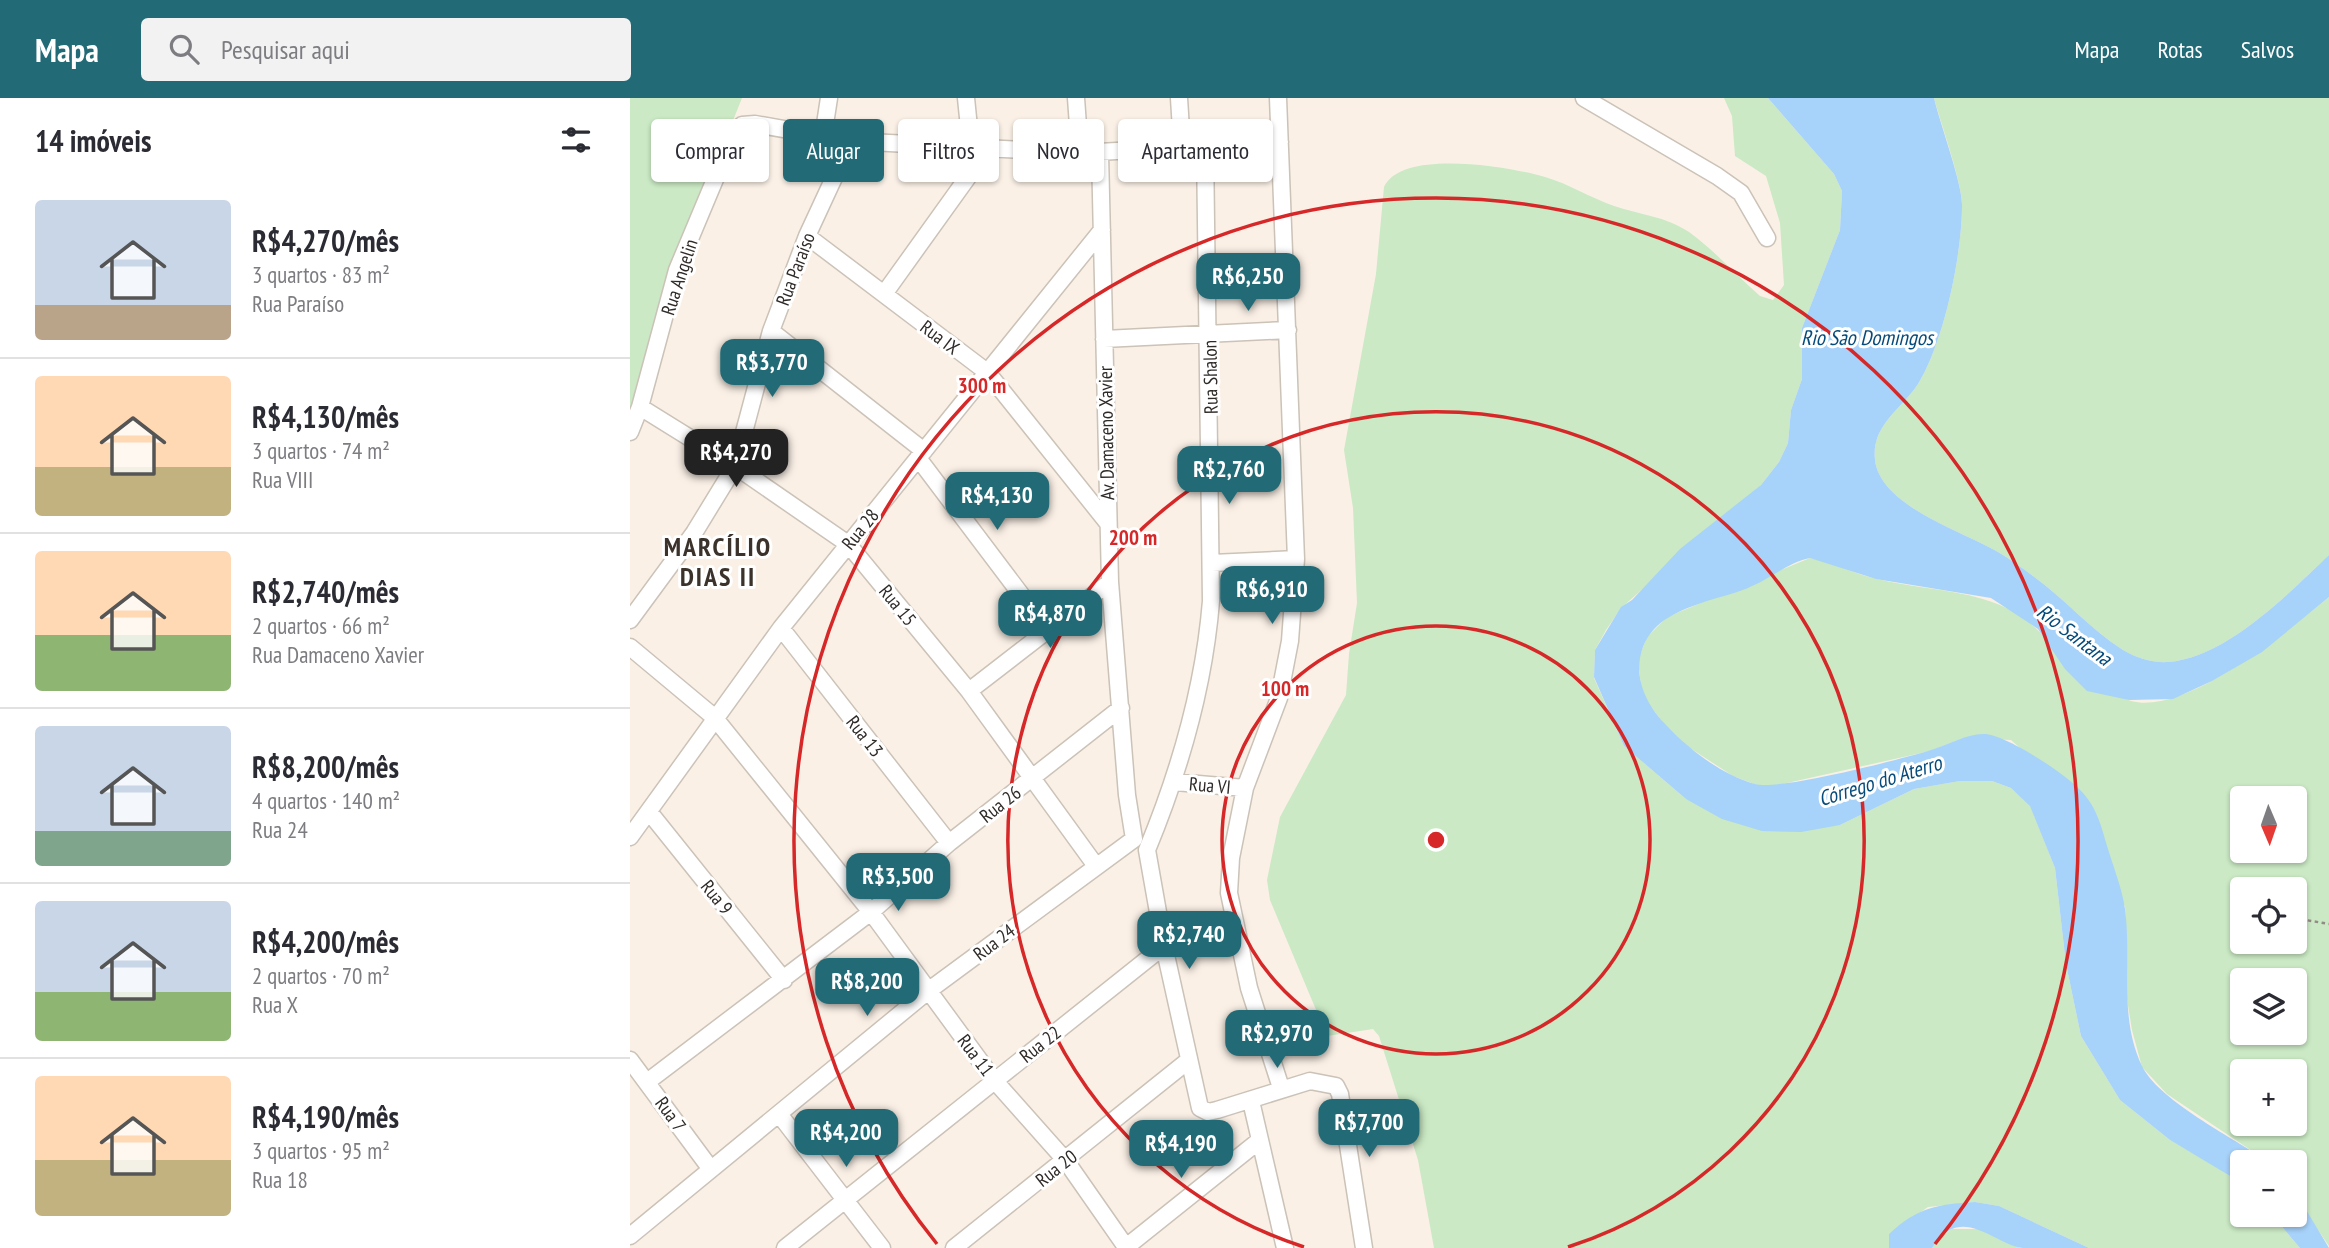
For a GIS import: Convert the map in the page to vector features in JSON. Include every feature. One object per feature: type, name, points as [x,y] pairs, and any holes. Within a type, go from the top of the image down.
[{"type":"street","points":[[826,119],[829,98]]},
{"type":"street","points":[[966,98],[968,119]]},
{"type":"street","points":[[1076,98],[1078,119]]},
{"type":"street","points":[[1179,98],[1180,119]]},
{"type":"street","points":[[1278,98],[1296,559],[1290,641],[1279,698],[1245,788],[1231,859],[1229,893],[1249,988],[1281,1088]]},
{"type":"street","points":[[1594,100],[1741,193],[1768,238]]},
{"type":"street","name":"Rua Angelin","points":[[630,432],[640,407],[677,270],[739,127],[755,124],[783,129]]},
{"type":"street","points":[[1273,142],[1280,142]]},
{"type":"street","name":"Rua Paraíso","points":[[630,620],[694,533],[734,466],[771,331],[807,236],[832,182]]},
{"type":"street","points":[[884,294],[964,182]]},
{"type":"street","name":"Av. Damaceno Xavier","points":[[1101,182],[1110,582],[1127,795],[1134,839]]},
{"type":"street","name":"Rua Shalon","points":[[1147,850],[1175,782],[1206,658],[1212,564],[1206,182]]},
{"type":"street","name":"Rua 28","points":[[630,837],[650,813],[714,717],[781,628],[1102,230]]},
{"type":"street","name":"Rua IX","points":[[807,236],[987,372],[1107,522]]},
{"type":"street","points":[[1104,339],[1288,330]]},
{"type":"street","points":[[771,331],[921,455],[1047,629]]},
{"type":"street","name":"Rua 15","points":[[640,407],[734,466],[848,544],[969,691],[1096,866]]},
{"type":"street","points":[[1212,564],[1296,559]]},
{"type":"street","points":[[969,691],[1110,582]]},
{"type":"street","name":"Rua 13","points":[[781,628],[949,843]]},
{"type":"street","name":"Rua 11","points":[[630,647],[714,717],[871,912],[994,1080],[1066,1161],[1125,1247]]},
{"type":"street","name":"Rua 26","points":[[647,1082],[871,912],[949,843],[1121,708]]},
{"type":"street","name":"Rua VI","points":[[1175,782],[1245,788]]},
{"type":"street","name":"Rua 9","points":[[650,813],[784,980]]},
{"type":"street","points":[[1134,839],[1147,850],[1164,946],[1197,1100],[1204,1110],[1217,1110],[1251,1101],[1281,1088],[1310,1082],[1336,1086],[1340,1094],[1364,1248]]},
{"type":"street","name":"Rua 24","points":[[631,1234],[928,991],[1134,839]]},
{"type":"street","name":"Rua 22","points":[[785,1248],[1164,946]]},
{"type":"street","name":"Rua 7","points":[[630,1060],[710,1168]]},
{"type":"street","name":"Rua 20","points":[[954,1248],[1189,1060]]},
{"type":"street","points":[[1251,1101],[1286,1248]]},
{"type":"street","points":[[779,1114],[883,1248]]},
{"type":"street","points":[[1125,1247],[1260,1140]]},
{"type":"path","points":[[2307,920],[2329,924]]},
{"type":"green space","points":[[630,98],[742,98],[734,119],[651,119],[651,182],[709,182],[630,423]]},
{"type":"green space","points":[[1724,98],[1768,98],[1834,174],[1842,191],[1840,230],[1802,328],[1802,379],[1791,410],[1788,443],[1779,462],[1761,485],[1621,608],[1595,650],[1594,678],[1624,746],[1686,799],[1840,825],[1914,789],[1960,781],[1992,781],[2011,788],[2030,805],[2055,868],[2066,964],[2081,1036],[2120,1100],[2170,1140],[2230,1174],[2230,1227],[2282,1227],[2300,1248],[2089,1248],[1999,1206],[1975,1202],[1928,1207],[1889,1234],[1889,1248],[1434,1248],[1418,1160],[1379,1036],[1373,1029],[1327,1036],[1270,900],[1267,880],[1280,817],[1346,695],[1357,603],[1353,508],[1344,450],[1376,274],[1384,187],[1395,175],[1412,168],[1434,164],[1484,165],[1545,177],[1614,206],[1662,219],[1680,227],[1707,247],[1760,296],[1773,300],[1784,285],[1780,223],[1766,176],[1735,156],[1732,116]]},
{"type":"green space","points":[[1934,98],[2329,98],[2329,555],[2255,622],[2212,649],[2190,658],[2168,662],[2151,661],[2128,653],[2099,633],[2020,567],[1998,552],[1907,504],[1880,476],[1875,460],[1878,437],[1882,427],[1918,384],[1936,345],[1950,297],[1959,248],[1961,195]]},
{"type":"green space","points":[[1810,558],[1877,579],[1992,602],[2031,624],[2048,642],[2124,698],[2154,702],[2179,696],[2235,667],[2329,597],[2329,1246],[2307,1214],[2307,1150],[2251,1150],[2167,1094],[2142,1067],[2132,1030],[2124,981],[2127,946],[2125,906],[2020,748],[2011,740],[1963,738],[1930,751],[1774,786],[1757,785],[1733,776],[1690,748],[1664,724],[1646,700],[1641,686],[1638,660],[1647,637],[1667,617]]},
{"type":"green space","points":[[1952,1229],[1982,1229],[2020,1248],[1932,1248],[1939,1237]]},
{"type":"water","name":"Rio São Domingos","points":[[1768,98],[1934,98],[1961,195],[1961,225],[1955,273],[1943,322],[1927,366],[1918,384],[1882,427],[1875,448],[1875,460],[1880,476],[1907,504],[2007,558],[2044,585],[2111,642],[2128,653],[2156,662],[2190,658],[2234,637],[2295,588],[2329,555],[2329,597],[2262,652],[2212,681],[2173,699],[2129,700],[2087,691],[2065,669],[2038,629],[1991,598],[1876,579],[1810,558],[1747,588],[1688,608],[1661,623],[1648,637],[1640,658],[1643,689],[1659,718],[1696,753],[1731,775],[1755,784],[1788,783],[1839,774],[1984,734],[2019,747],[2071,782],[2085,795],[2097,816],[2122,893],[2127,929],[2130,1028],[2142,1066],[2162,1091],[2177,1103],[2250,1150],[2230,1150],[2230,1176],[2170,1140],[2120,1100],[2081,1036],[2066,964],[2055,868],[2030,806],[2011,788],[1992,781],[1960,781],[1914,789],[1840,825],[1801,832],[1762,831],[1722,819],[1686,799],[1624,746],[1594,677],[1595,650],[1621,607],[1632,600],[1680,549],[1761,485],[1779,462],[1788,443],[1791,410],[1802,379],[1802,328],[1840,230],[1842,191],[1834,174]]},
{"type":"water","points":[[1975,1202],[1999,1206],[2089,1248],[2023,1248],[1966,1227],[1954,1228],[1943,1235],[1932,1248],[1889,1248],[1889,1234],[1918,1213],[1938,1206]]},
{"type":"water","points":[[2307,1211],[2329,1248],[2300,1248],[2282,1227],[2307,1227]]},
{"type":"district","name":"MARCÍLIO DIAS II","points":[[718,562]]},
{"type":"water label","name":"Rio Santana","points":[[2074,635]]},
{"type":"water label","name":"Córrego do Aterro","points":[[1880,781]]}]
